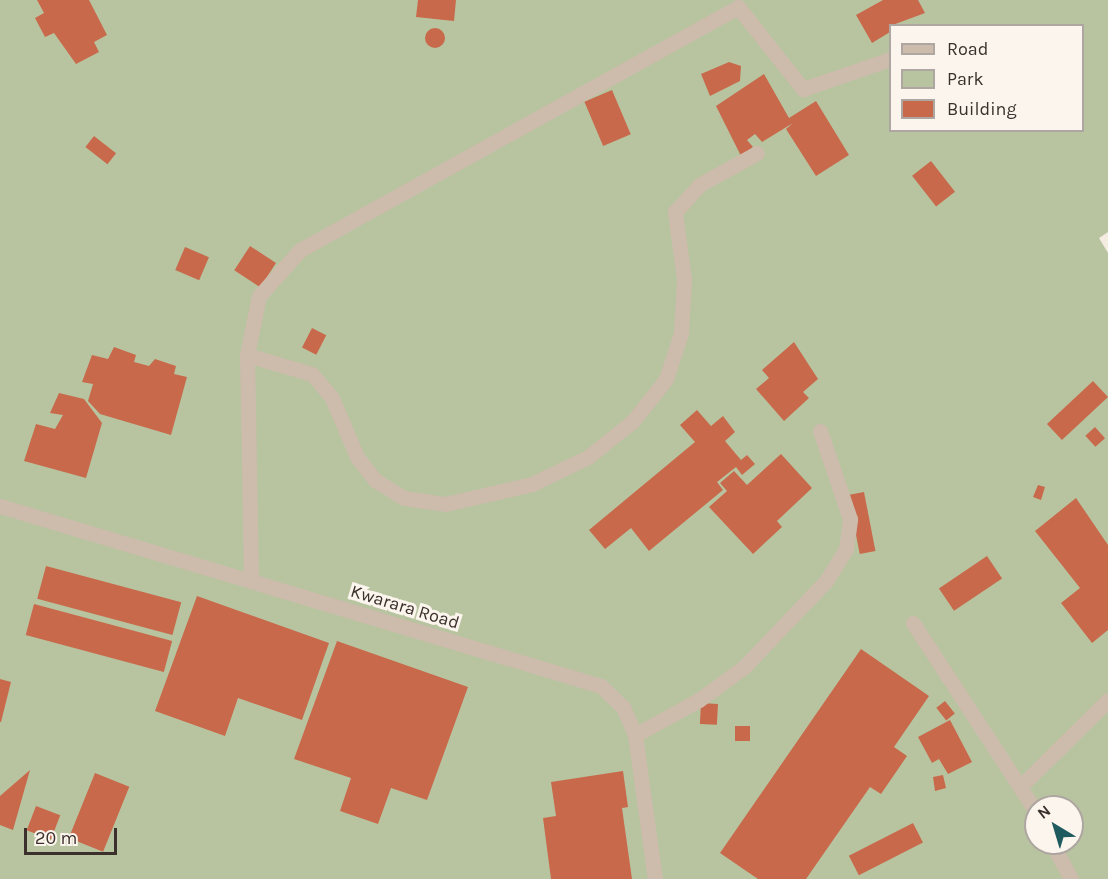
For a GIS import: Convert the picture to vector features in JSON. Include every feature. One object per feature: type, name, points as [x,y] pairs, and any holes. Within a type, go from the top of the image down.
[{"type":"street","points":[[251,581],[247,355],[259,296],[300,250],[738,7],[803,89],[889,60]]},
{"type":"street","points":[[247,355],[312,374],[332,398],[357,457],[375,480],[404,498],[445,504],[532,484],[588,457],[633,421],[666,379],[681,333],[684,290],[675,212],[699,185],[757,153]]},
{"type":"street","points":[[635,735],[699,700],[744,667],[798,616],[826,581],[846,549],[850,519],[820,431]]},
{"type":"street","name":"Kwarara Road","points":[[0,506],[601,686],[623,707],[635,735],[654,879]]},
{"type":"street","points":[[913,623],[1027,795]]},
{"type":"street","points":[[1022,785],[1108,700]]},
{"type":"street","points":[[1058,855],[1071,879]]},
{"type":"green space","points":[[0,0],[1108,0],[1108,232],[1099,238],[1108,253],[1108,879],[0,879]]},
{"type":"building","points":[[37,0],[89,0],[107,35],[94,42],[99,52],[76,64],[54,33],[45,37],[35,18],[44,13]]},
{"type":"building","points":[[418,0],[456,0],[454,21],[416,17]]},
{"type":"building","points":[[883,0],[918,0],[925,13],[895,24],[889,24],[889,33],[872,43],[856,15]]},
{"type":"building","points":[[435,28],[442,31],[445,38],[442,45],[435,48],[428,45],[425,38],[428,31]]},
{"type":"building","points":[[729,62],[741,66],[740,81],[710,96],[701,74]]},
{"type":"building","points":[[764,74],[789,118],[816,101],[849,155],[816,176],[786,129],[793,123],[762,142],[755,134],[747,140],[753,147],[741,156],[716,106]]},
{"type":"building","points":[[612,90],[631,134],[603,146],[584,102]]},
{"type":"building","points":[[94,136],[116,153],[107,164],[85,147]]},
{"type":"building","points":[[931,161],[955,192],[936,207],[912,176]]},
{"type":"building","points":[[250,246],[276,263],[260,287],[234,270]]},
{"type":"building","points":[[185,247],[209,257],[199,280],[175,270]]},
{"type":"building","points":[[312,328],[326,335],[316,355],[302,348]]},
{"type":"building","points":[[794,342],[818,379],[803,392],[809,398],[784,421],[756,389],[769,378],[762,370]]},
{"type":"building","points":[[114,347],[136,355],[134,362],[149,366],[155,359],[176,366],[174,374],[187,377],[171,435],[100,414],[88,401],[93,384],[82,382],[92,355],[108,359]]},
{"type":"building","points":[[1093,381],[1108,397],[1062,440],[1047,424]]},
{"type":"building","points":[[59,393],[84,399],[102,423],[86,478],[24,461],[36,424],[55,429],[63,415],[50,413]]},
{"type":"building","points":[[697,410],[711,426],[723,416],[735,432],[725,441],[741,460],[747,455],[755,464],[742,475],[736,467],[717,482],[723,490],[649,551],[631,528],[605,549],[589,530],[695,442],[680,425]]},
{"type":"building","points":[[1095,427],[1105,438],[1095,447],[1085,436]]},
{"type":"building","points":[[781,454],[812,488],[777,521],[782,527],[753,554],[709,507],[727,491],[720,483],[734,471],[747,485]]},
{"type":"building","points":[[1038,485],[1045,487],[1041,500],[1033,497]]},
{"type":"building","points":[[864,492],[875,551],[860,554],[848,495]]},
{"type":"building","points":[[1076,498],[1108,545],[1108,630],[1092,643],[1061,603],[1080,588],[1035,531]]},
{"type":"building","points":[[987,556],[1002,578],[954,611],[939,588]]},
{"type":"building","points":[[46,566],[181,602],[172,635],[37,599]]},
{"type":"building","points":[[197,596],[329,643],[302,720],[238,698],[225,736],[155,711]]},
{"type":"building","points":[[34,604],[172,641],[164,672],[26,635]]},
{"type":"building","points":[[337,641],[468,687],[427,800],[391,788],[378,824],[340,811],[351,778],[294,759]]},
{"type":"building","points":[[861,649],[929,696],[894,747],[907,756],[881,794],[870,787],[806,879],[758,879],[720,853]]},
{"type":"building","points":[[0,679],[11,682],[1,722],[0,722]]},
{"type":"building","points":[[945,701],[955,714],[946,720],[936,708]]},
{"type":"building","points":[[701,703],[718,704],[717,725],[700,724]]},
{"type":"building","points":[[950,720],[972,762],[948,774],[939,759],[932,763],[918,737]]},
{"type":"building","points":[[735,726],[750,726],[750,741],[735,741]]},
{"type":"building","points":[[30,770],[13,830],[0,825],[0,796]]},
{"type":"building","points":[[623,771],[628,807],[622,808],[632,879],[551,879],[543,818],[556,816],[551,782]]},
{"type":"building","points":[[95,773],[129,787],[103,852],[69,838]]},
{"type":"building","points":[[943,775],[946,788],[935,791],[933,777]]},
{"type":"building","points":[[36,806],[60,815],[51,840],[27,830]]},
{"type":"building","points":[[913,823],[923,843],[859,875],[849,856]]}]
